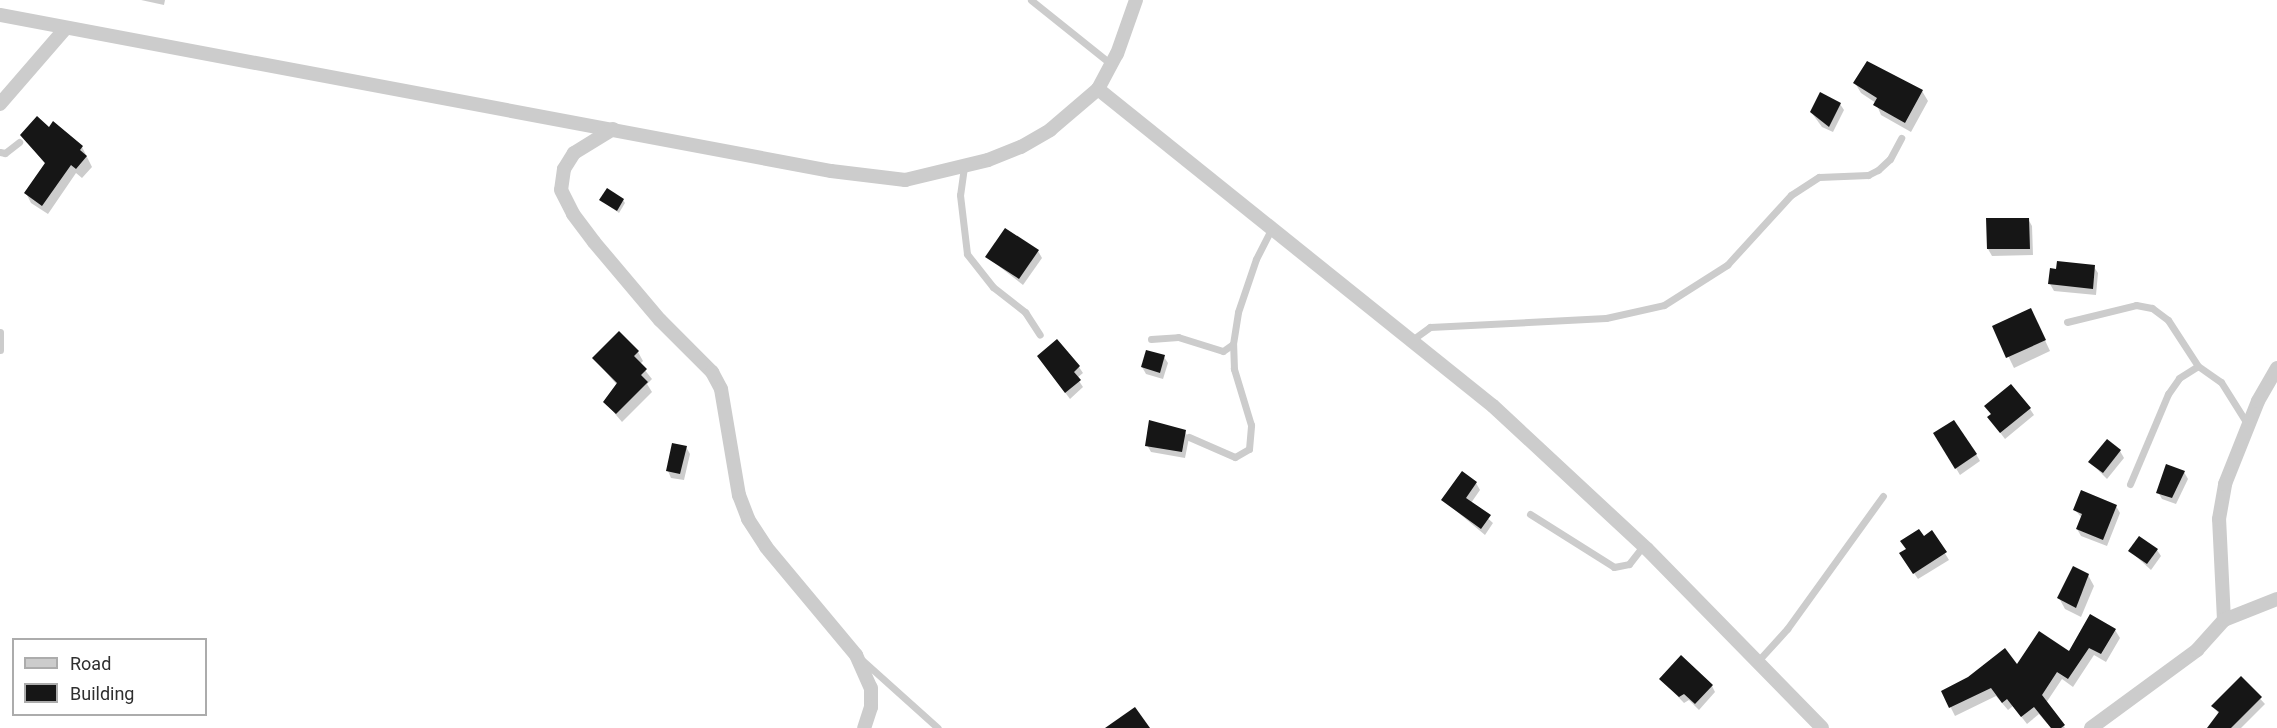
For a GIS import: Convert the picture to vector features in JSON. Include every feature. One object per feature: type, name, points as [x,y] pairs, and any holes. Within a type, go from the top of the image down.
[{"type":"street","points":[[0,15],[64,29],[868,177],[905,180],[964,167],[1021,147],[1050,130],[1098,89],[1112,65],[1136,0]]},
{"type":"street","points":[[0,104],[64,29]]},
{"type":"street","points":[[1098,89],[1493,406],[1643,546],[1822,728]]},
{"type":"street","points":[[613,129],[574,153],[564,169],[561,190],[573,214],[594,242],[660,320],[712,372],[722,388],[739,495],[748,519],[765,547],[856,655],[871,688],[871,707],[864,728]]},
{"type":"street","points":[[2224,621],[2219,519],[2225,484],[2248,425],[2277,368]]},
{"type":"street","points":[[2091,728],[2198,650],[2224,621],[2277,599]]},
{"type":"lane","points":[[1031,0],[1112,65]]},
{"type":"lane","points":[[1412,340],[1430,327],[1606,318],[1664,305],[1727,265],[1791,195],[1818,177],[1868,175],[1878,170],[1890,159],[1901,138]]},
{"type":"lane","points":[[0,152],[5,153],[20,142]]},
{"type":"lane","points":[[964,167],[960,195],[967,254],[993,287],[1025,312],[1040,335]]},
{"type":"lane","points":[[1190,438],[1235,457],[1248,449],[1251,425],[1234,369],[1233,344],[1252,270],[1272,228]]},
{"type":"lane","points":[[2067,322],[2136,305],[2151,308],[2168,320],[2198,366],[2221,382],[2248,425]]},
{"type":"lane","points":[[0,332],[0,350]]},
{"type":"lane","points":[[1151,339],[1178,337],[1223,351],[1233,344]]},
{"type":"lane","points":[[2130,484],[2168,394],[2179,378],[2198,366]]},
{"type":"lane","points":[[1757,662],[1808,602],[1882,496]]},
{"type":"lane","points":[[1530,514],[1614,567],[1629,564],[1643,546]]},
{"type":"lane","points":[[856,655],[938,728]]},
{"type":"building","points":[[1867,61],[1923,90],[1905,123],[1873,105],[1877,98],[1853,83]]},
{"type":"building","points":[[1820,92],[1841,103],[1829,127],[1810,112]]},
{"type":"building","points":[[37,116],[49,127],[53,121],[83,146],[80,150],[87,156],[76,169],[71,165],[42,206],[24,193],[45,163],[20,135]]},
{"type":"building","points":[[607,188],[624,199],[617,211],[599,200]]},
{"type":"building","points":[[1986,218],[2029,218],[2030,249],[1987,249]]},
{"type":"building","points":[[1005,228],[1039,250],[1019,279],[985,257]]},
{"type":"building","points":[[2057,261],[2095,265],[2093,289],[2048,284],[2050,268],[2056,269]]},
{"type":"building","points":[[2031,308],[2046,340],[2006,358],[1992,326]]},
{"type":"building","points":[[619,331],[639,351],[634,356],[647,369],[641,375],[648,382],[616,414],[603,402],[617,383],[592,358]]},
{"type":"building","points":[[1057,339],[1080,366],[1074,372],[1081,380],[1065,393],[1037,356]]},
{"type":"building","points":[[1146,350],[1165,355],[1160,373],[1141,367]]},
{"type":"building","points":[[2011,384],[2031,408],[2000,433],[1987,417],[1991,414],[1984,406]]},
{"type":"building","points":[[1149,420],[1186,430],[1182,452],[1145,446]]},
{"type":"building","points":[[1954,420],[1977,454],[1955,469],[1933,433]]},
{"type":"building","points":[[2107,439],[2121,450],[2103,473],[2088,462]]},
{"type":"building","points":[[672,443],[687,446],[680,474],[666,471]]},
{"type":"building","points":[[2166,464],[2185,471],[2172,498],[2156,493]]},
{"type":"building","points":[[1462,471],[1477,482],[1466,498],[1491,515],[1481,529],[1441,500]]},
{"type":"building","points":[[2081,490],[2117,505],[2103,540],[2076,529],[2082,514],[2073,510]]},
{"type":"building","points":[[1919,529],[1924,536],[1932,530],[1947,552],[1913,574],[1899,553],[1906,549],[1900,541]]},
{"type":"building","points":[[2139,536],[2158,549],[2147,564],[2128,551]]},
{"type":"building","points":[[2073,566],[2089,574],[2076,608],[2057,598]]},
{"type":"building","points":[[2090,614],[2116,629],[2101,654],[2089,648],[2068,679],[2057,672],[2042,695],[2065,725],[2061,728],[2051,728],[2034,707],[2021,717],[2007,699],[2002,703],[1991,688],[1949,708],[1941,691],[1968,677],[2005,648],[2017,664],[2039,631],[2069,651]]},
{"type":"building","points":[[1681,655],[1713,685],[1695,704],[1684,694],[1679,697],[1659,679]]},
{"type":"building","points":[[2241,676],[2262,697],[2231,728],[2207,728],[2219,712],[2211,706]]},
{"type":"building","points":[[1135,707],[1150,728],[1105,728]]}]
